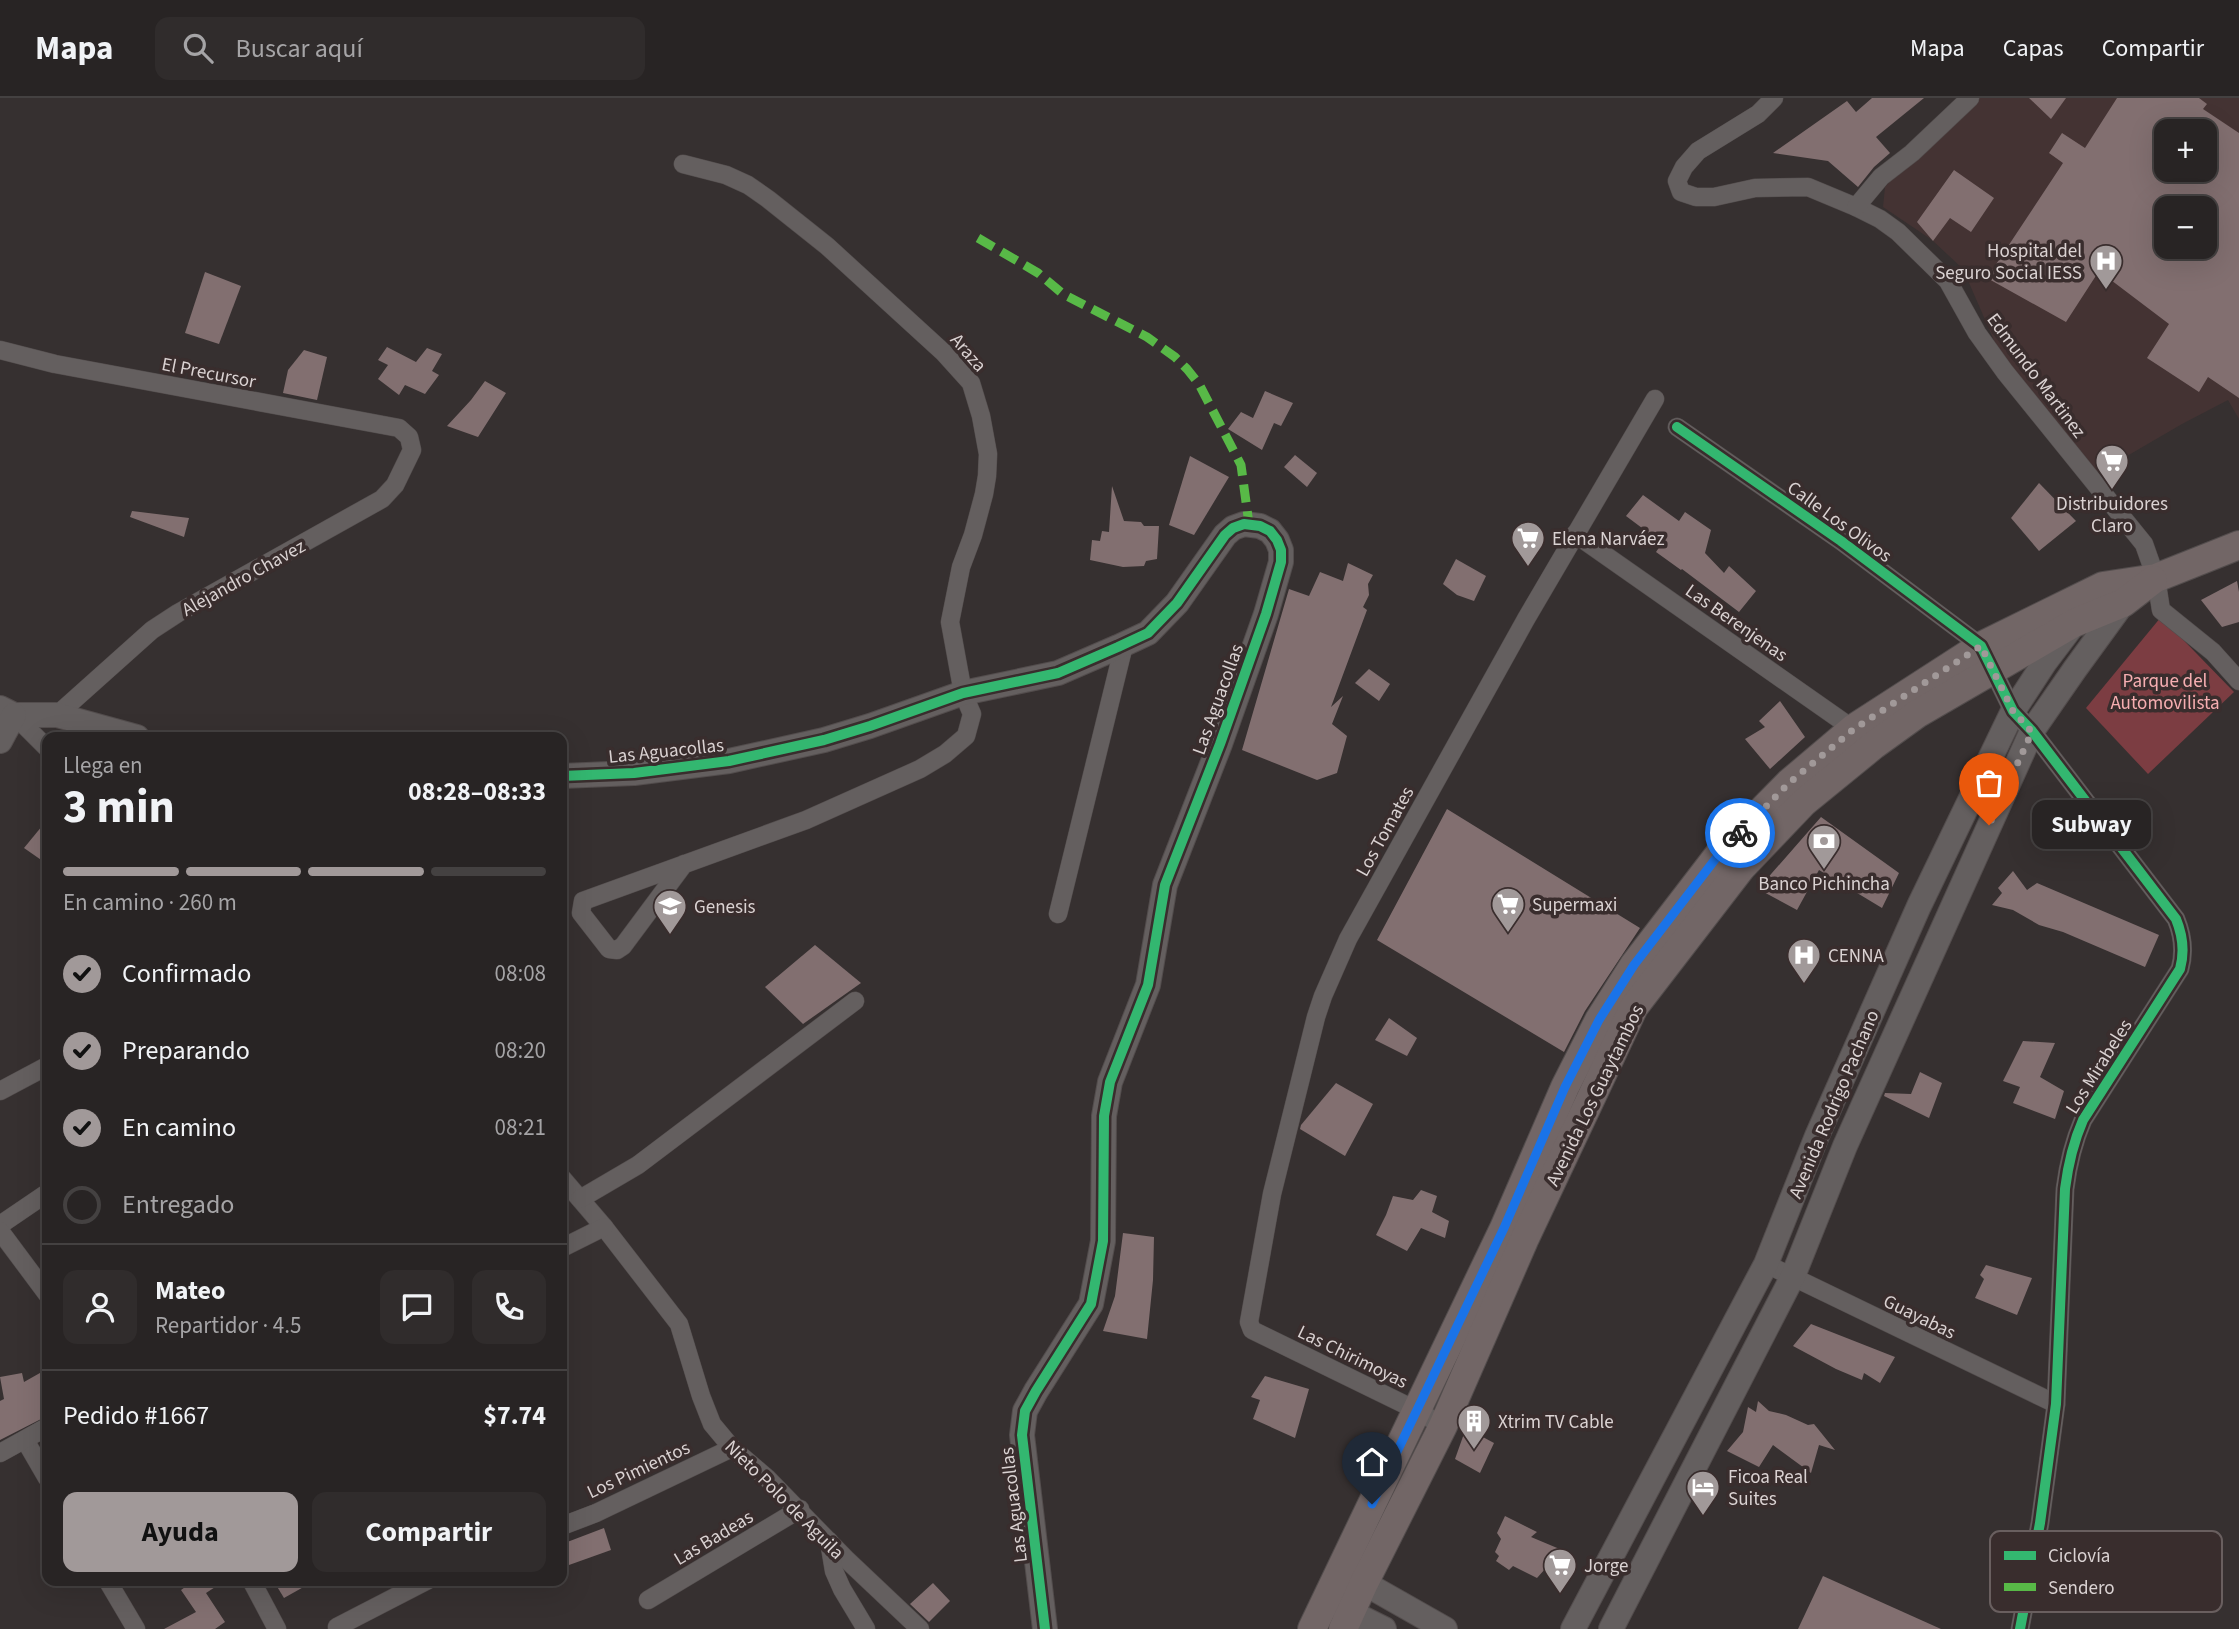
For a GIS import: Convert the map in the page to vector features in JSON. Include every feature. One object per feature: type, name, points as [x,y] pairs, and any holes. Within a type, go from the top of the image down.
[{"type":"main road","name":"Las Aguacollas","points":[[567,776],[634,773],[729,761],[824,740],[963,693],[1058,673],[1148,633],[1163,618],[1228,531],[1244,524],[1255,524],[1274,535],[1282,556],[1266,614],[1220,744],[1165,884],[1148,985],[1110,1082],[1104,1116],[1103,1241],[1091,1304],[1025,1411],[1022,1435],[1045,1629]]},
{"type":"main road","points":[[2156,578],[2239,545]]},
{"type":"main road","name":"Avenida Los Guaytambos","points":[[1312,1629],[1325,1601],[1351,1578],[1443,1426],[1515,1233],[1565,1087],[1612,1024],[1634,965],[1731,860],[1789,783],[1987,657],[2113,594],[2156,578]]},
{"type":"main road","name":"Avenida Los Guaytambos","points":[[1987,657],[2074,623],[2113,594]]},
{"type":"main road","name":"Avenida Rodrigo Pachano","points":[[1612,1629],[1793,1276],[1845,1146],[2032,732],[2075,669],[2113,594]]},
{"type":"main road","name":"Avenida Rodrigo Pachano","points":[[1573,1629],[1766,1264],[1817,1136],[1919,906],[2013,711],[2074,623]]},
{"type":"main road","points":[[0,741],[7,711],[58,715],[119,732]]},
{"type":"main road","points":[[1919,906],[1946,919]]},
{"type":"main road","points":[[1817,1136],[1845,1146]]},
{"type":"main road","name":"Avenida Los Guaytambos","points":[[1347,1620],[1351,1578],[1418,1411],[1515,1233]]},
{"type":"main road","points":[[1351,1578],[1445,1629]]},
{"type":"main road","points":[[1325,1601],[1347,1620],[1384,1629]]},
{"type":"street","name":"Edmundo Martinez","points":[[1774,98],[1758,114],[1698,150],[1677,181],[1682,192],[1696,197],[1714,197],[1755,188],[1808,187],[1856,207],[1898,232],[1948,281],[1977,333],[2005,372],[2144,544],[2156,578],[2161,610],[2213,652],[2239,681]]},
{"type":"street","points":[[1856,207],[1881,177],[1970,98]]},
{"type":"street","name":"Araza","points":[[683,164],[726,175],[748,185],[827,246],[943,352],[971,383],[988,454],[984,494],[961,567],[950,622],[963,693],[972,714],[966,736],[945,754],[920,769],[806,820],[684,864],[583,901],[581,913],[609,949],[617,950],[623,946],[684,864]]},
{"type":"street","name":"El Precursor","points":[[0,350],[55,365],[399,428],[409,436]]},
{"type":"street","name":"Los Tomates","points":[[1249,1322],[1281,1154],[1303,1063],[1327,986],[1348,939],[1419,811],[1575,534],[1655,399]]},
{"type":"street","name":"Calle Los Olivos","points":[[1677,427],[1840,541],[1987,657]]},
{"type":"street","name":"Alejandro Chavez","points":[[58,715],[152,630],[382,499],[395,485],[412,450],[409,436]]},
{"type":"street","name":"Las Berenjenas","points":[[1575,534],[1864,737]]},
{"type":"street","points":[[1058,914],[1124,645]]},
{"type":"street","name":"Los Mirabeles","points":[[1987,657],[2013,711],[2176,919],[2184,944],[2180,969],[2083,1120],[2068,1166],[2056,1404],[2038,1531]]},
{"type":"street","points":[[7,711],[42,743]]},
{"type":"street","points":[[580,1199],[638,1165],[855,1001]]},
{"type":"street","points":[[0,1091],[42,1069]]},
{"type":"street","name":"Nieto Polo de Aguila","points":[[567,1184],[679,1324],[712,1424],[732,1448],[800,1509],[829,1541],[920,1629]]},
{"type":"street","points":[[0,1225],[42,1196]]},
{"type":"street","points":[[567,1246],[604,1227]]},
{"type":"street","points":[[0,1231],[42,1287]]},
{"type":"street","name":"Guayabas","points":[[1766,1264],[2056,1404]]},
{"type":"street","name":"Las Chirimoyas","points":[[1249,1322],[1252,1330],[1418,1411],[1443,1426]]},
{"type":"street","points":[[0,1453],[42,1430]]},
{"type":"street","points":[[25,1440],[42,1469]]},
{"type":"street","name":"Los Pimientos","points":[[567,1524],[732,1448]]},
{"type":"street","name":"Las Badeas","points":[[648,1600],[800,1509]]},
{"type":"street","points":[[829,1541],[834,1571],[866,1629]]},
{"type":"street","points":[[111,1586],[136,1629]]},
{"type":"street","points":[[254,1586],[277,1629]]},
{"type":"street","points":[[337,1628],[417,1586]]},
{"type":"shaded area","name":"Hospital del Seguro Social IESS","points":[[1976,98],[2239,98],[2239,419],[2228,400],[2091,477],[2006,368],[1963,269],[1932,240],[1883,207],[1885,187],[1913,155]]},
{"type":"green space","name":"Parque del Automovilista","points":[[2161,617],[2234,692],[2148,774],[2086,708]]},
{"type":"building","points":[[1872,98],[1924,98],[1876,137],[1890,153],[1858,187],[1828,161],[1773,153],[1847,101],[1856,112]]},
{"type":"building","points":[[2029,98],[2066,98],[2051,119]]},
{"type":"building","points":[[2117,98],[2199,98],[2207,104],[2203,109],[2239,133],[2239,398],[2208,377],[2199,392],[2147,358],[2169,324],[2099,271],[2066,322],[1987,278],[2063,163],[2049,153],[2062,133],[2085,148]]},
{"type":"building","points":[[1954,170],[1994,198],[1971,232],[1950,218],[1933,241],[1917,222]]},
{"type":"building","points":[[205,272],[241,286],[219,344],[185,333]]},
{"type":"building","points":[[387,347],[416,362],[427,348],[442,354],[432,371],[439,375],[425,394],[405,385],[399,395],[378,379],[388,365],[378,360]]},
{"type":"building","points":[[304,350],[327,357],[317,400],[283,393],[288,370]]},
{"type":"building","points":[[485,381],[506,393],[478,437],[447,426],[471,400]]},
{"type":"building","points":[[1265,391],[1293,403],[1281,426],[1274,423],[1262,450],[1228,429],[1241,412],[1253,418]]},
{"type":"building","points":[[1295,455],[1317,473],[1307,487],[1284,467]]},
{"type":"building","points":[[1190,456],[1229,477],[1194,535],[1169,525]]},
{"type":"building","points":[[2039,483],[2076,521],[2039,551],[2011,518]]},
{"type":"building","points":[[1112,486],[1124,521],[1141,522],[1144,526],[1159,526],[1157,559],[1146,561],[1144,566],[1123,567],[1090,560],[1092,540],[1100,541],[1102,531],[1109,532]]},
{"type":"building","points":[[1643,495],[1679,521],[1685,512],[1711,530],[1705,553],[1724,573],[1729,566],[1756,591],[1739,612],[1656,552],[1662,543],[1626,516]]},
{"type":"building","points":[[132,511],[189,518],[184,537],[130,517]]},
{"type":"building","points":[[1456,559],[1486,576],[1474,601],[1457,595],[1443,584]]},
{"type":"building","points":[[1348,563],[1373,575],[1368,584],[1369,595],[1363,607],[1367,610],[1331,707],[1343,696],[1332,724],[1347,736],[1337,773],[1317,780],[1242,750],[1289,589],[1309,596],[1320,572],[1343,581]]},
{"type":"building","points":[[2237,581],[2239,622],[2222,627],[2201,600]]},
{"type":"building","points":[[1369,669],[1390,684],[1379,701],[1355,683]]},
{"type":"building","points":[[1780,701],[1805,737],[1770,769],[1745,739],[1765,727],[1759,721]]},
{"type":"building","name":"Supermaxi","points":[[1447,809],[1640,928],[1585,1011],[1564,1052],[1377,940]]},
{"type":"building","points":[[1821,817],[1899,873],[1882,908],[1819,870],[1797,910],[1758,889]]},
{"type":"building","points":[[42,826],[42,861],[24,848]]},
{"type":"building","points":[[2013,871],[2027,890],[2037,883],[2159,935],[2145,967],[2063,932],[2039,925],[2013,910],[1992,905],[2002,893],[1998,888]]},
{"type":"building","points":[[815,945],[861,983],[803,1024],[765,987]]},
{"type":"building","points":[[1389,1018],[1417,1038],[1407,1056],[1375,1040]]},
{"type":"building","points":[[2023,1041],[2055,1043],[2040,1077],[2064,1091],[2055,1119],[2013,1103],[2020,1087],[2003,1081]]},
{"type":"building","points":[[1920,1072],[1942,1083],[1929,1118],[1884,1096],[1885,1093],[1911,1094]]},
{"type":"building","points":[[1336,1083],[1373,1104],[1345,1156],[1300,1129]]},
{"type":"building","points":[[1421,1190],[1437,1196],[1432,1212],[1449,1221],[1445,1238],[1421,1228],[1407,1251],[1376,1235],[1393,1196],[1413,1200]]},
{"type":"building","points":[[1123,1233],[1154,1237],[1147,1339],[1103,1331],[1115,1296]]},
{"type":"building","points":[[1986,1265],[2032,1278],[2017,1315],[1975,1298],[1984,1279],[1980,1275]]},
{"type":"building","points":[[1811,1324],[1895,1357],[1880,1383],[1864,1373],[1862,1380],[1836,1369],[1793,1346]]},
{"type":"building","points":[[42,1372],[42,1419],[0,1440],[0,1401],[4,1399],[0,1377],[22,1373],[24,1382]]},
{"type":"building","points":[[1265,1376],[1309,1389],[1295,1438],[1253,1419],[1260,1400],[1251,1397]]},
{"type":"building","points":[[1758,1401],[1769,1411],[1808,1425],[1814,1424],[1835,1450],[1819,1445],[1811,1473],[1773,1445],[1759,1467],[1727,1451],[1743,1432],[1748,1407],[1756,1412]]},
{"type":"building","name":"Xtrim TV Cable","points":[[1466,1428],[1494,1443],[1480,1473],[1455,1459]]},
{"type":"building","points":[[1355,1449],[1369,1457],[1361,1473],[1344,1468]]},
{"type":"building","points":[[1505,1516],[1537,1532],[1531,1537],[1562,1550],[1537,1578],[1513,1566],[1509,1570],[1496,1561],[1499,1556],[1495,1552],[1501,1539],[1497,1533]]},
{"type":"building","points":[[604,1528],[611,1550],[569,1565],[567,1542]]},
{"type":"building","points":[[1823,1576],[1941,1629],[1798,1629]]},
{"type":"building","points":[[933,1583],[950,1601],[929,1622],[910,1604]]},
{"type":"building","points":[[187,1586],[217,1586],[206,1593],[225,1622],[215,1629],[164,1629],[196,1612],[181,1590]]},
{"type":"building","points":[[277,1586],[305,1586],[284,1598]]},
{"type":"marked path","points":[[978,238],[1038,273],[1063,294],[1147,337],[1187,369],[1199,384],[1241,465],[1249,524]]},
{"type":"cycle path","points":[[1677,427],[1841,541],[1981,646],[2013,711],[2032,731],[2176,919],[2180,931],[2183,944],[2180,969],[2083,1120],[2069,1163],[2065,1189],[2056,1404],[2038,1531]]},
{"type":"cycle path","points":[[567,776],[634,773],[729,761],[824,740],[963,693],[1058,673],[1148,633],[1177,603],[1225,535],[1233,528],[1244,524],[1260,526],[1270,531],[1277,540],[1281,550],[1281,562],[1266,614],[1220,744],[1165,885],[1148,985],[1110,1082],[1104,1116],[1103,1241],[1091,1304],[1025,1411],[1022,1435],[1045,1629]]},
{"type":"cycle path","points":[[2020,1629],[2023,1612]]},
{"type":"way so far","points":[[1740,833],[1789,783],[1854,729],[1981,646],[2013,711],[2032,732],[1989,825]]},
{"type":"place","name":"Hospital del Seguro Social IESS","points":[[2106,291]]},
{"type":"place","name":"Distribuidores Claro","points":[[2112,491]]},
{"type":"place","name":"Elena Narváez","points":[[1528,568]]},
{"type":"place","name":"Subway","points":[[1989,825]]},
{"type":"place","name":"Banco Pichincha","points":[[1824,871]]},
{"type":"place","name":"Supermaxi","points":[[1508,934]]},
{"type":"place","name":"Genesis","points":[[670,936]]},
{"type":"place","name":"CENNA","points":[[1804,985]]},
{"type":"place","name":"Xtrim TV Cable","points":[[1474,1451]]},
{"type":"place","name":"Ficoa Real Suites","points":[[1703,1517]]},
{"type":"place","name":"Jorge","points":[[1560,1595]]},
{"type":"route","points":[[1372,1504],[1504,1228],[1565,1087],[1599,1020],[1634,965],[1720,853],[1740,833]]}]
